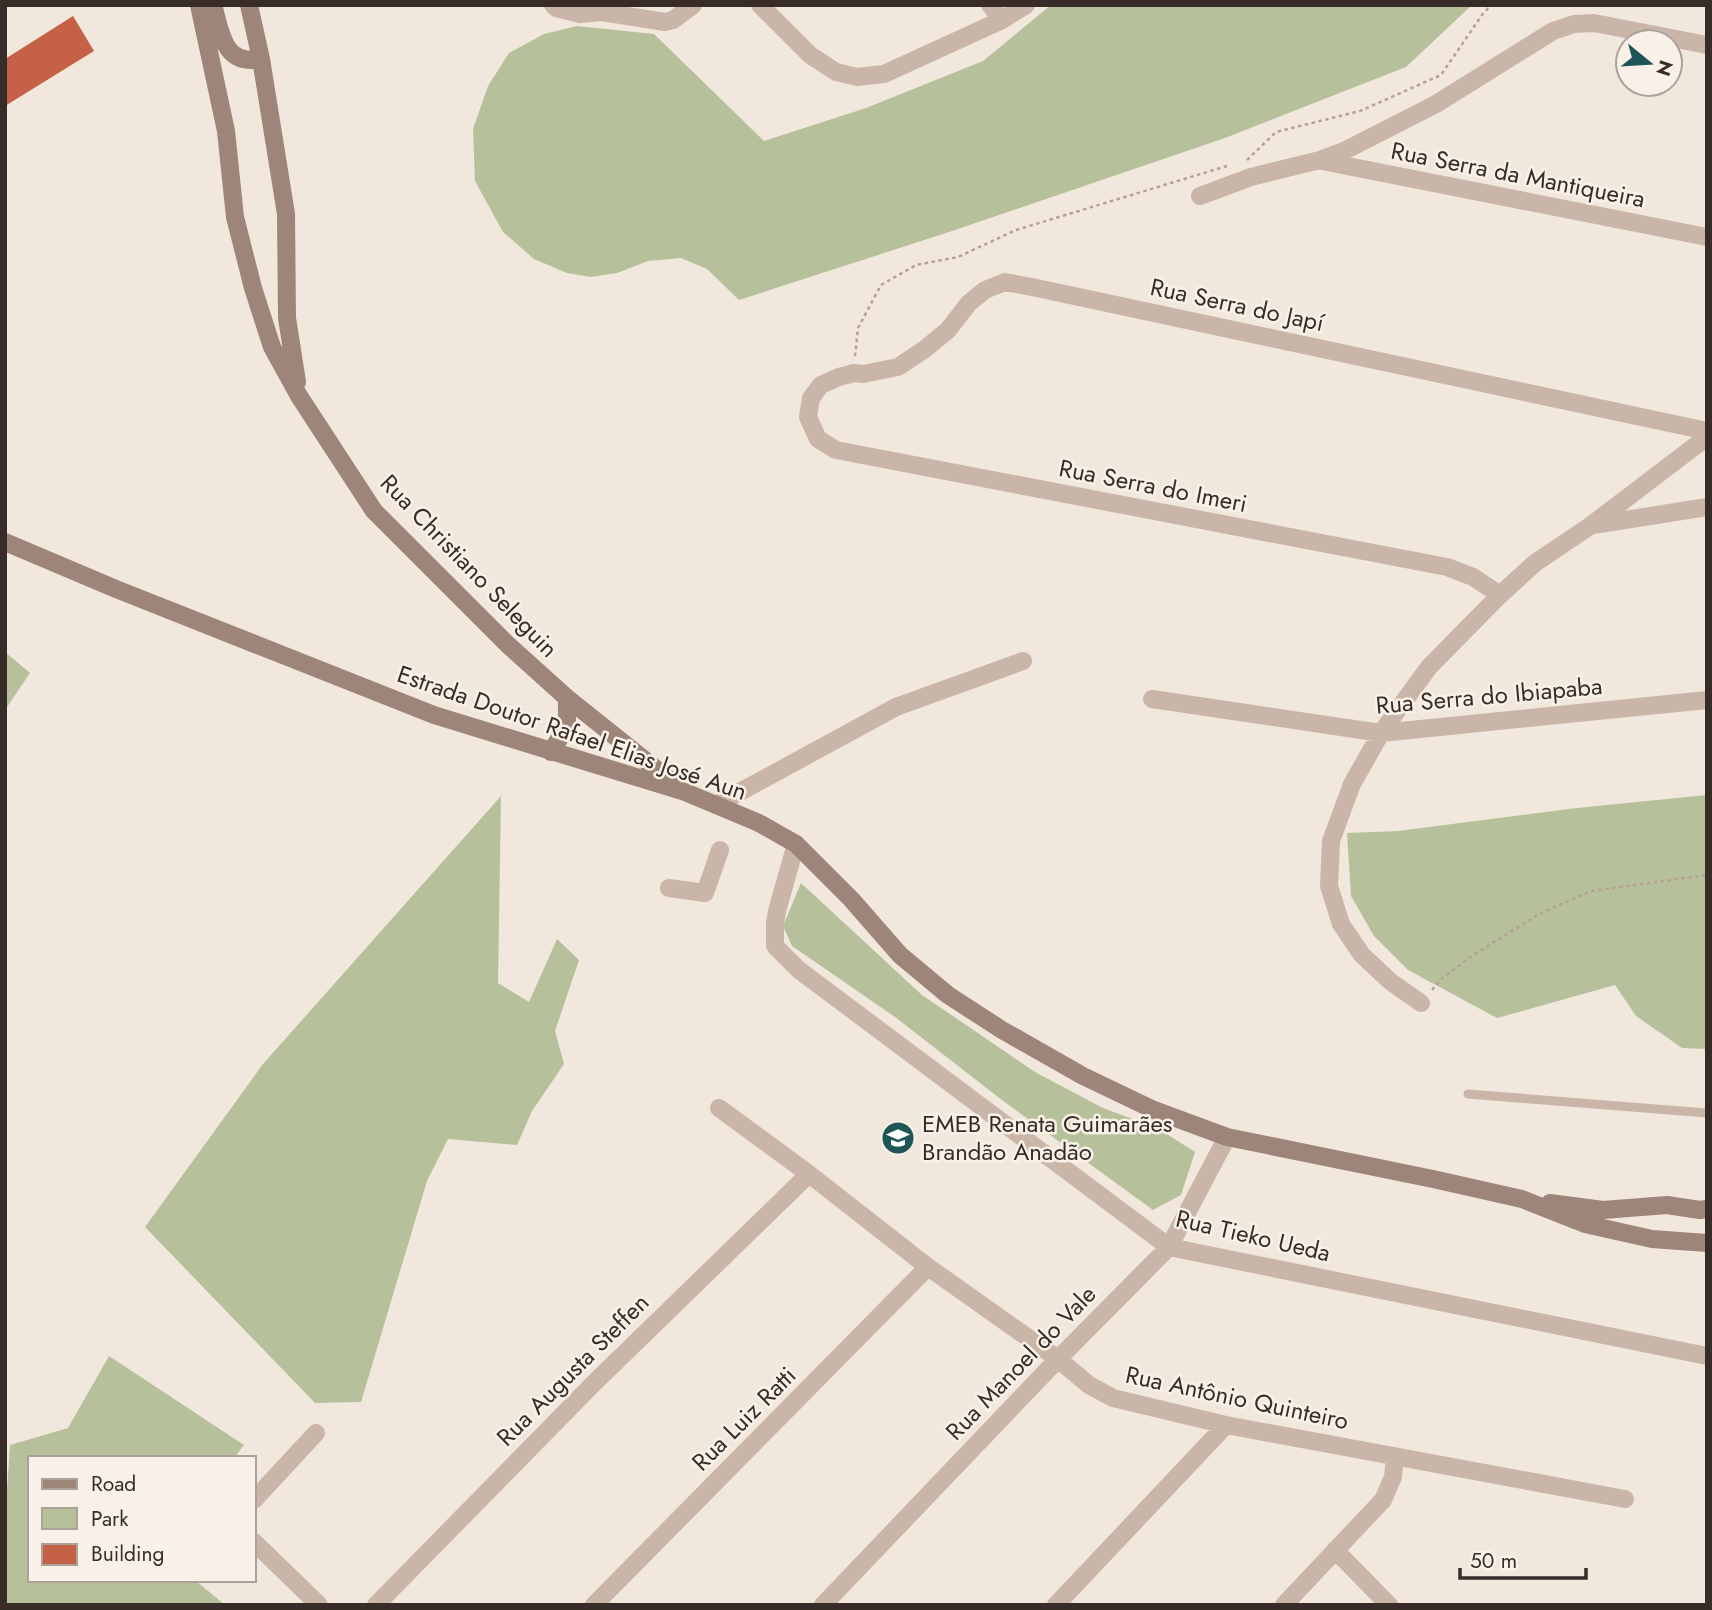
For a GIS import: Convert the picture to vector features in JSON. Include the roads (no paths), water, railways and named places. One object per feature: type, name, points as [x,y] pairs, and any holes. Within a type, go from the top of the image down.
[{"type":"main road","name":"Rua Christiano Seleguin","points":[[199,5],[226,131],[235,217],[253,288],[272,347],[299,396],[374,511],[507,644],[567,698],[685,792]]},
{"type":"main road","points":[[210,5],[214,8],[223,43],[235,55],[248,61],[261,58]]},
{"type":"main road","points":[[249,5],[261,58],[286,214],[287,317],[299,396]]},
{"type":"main road","name":"Estrada Doutor Rafael Elias José Aun","points":[[5,542],[434,715],[685,792],[759,823],[796,844],[851,898],[900,955],[947,995],[1083,1076],[1154,1110],[1227,1137],[1522,1199],[1585,1224],[1652,1240],[1707,1243]]},
{"type":"main road","points":[[551,752],[567,726],[567,698]]},
{"type":"main road","points":[[1522,1199],[1603,1210],[1667,1205],[1707,1209]]},
{"type":"street","points":[[554,6],[580,14],[602,12],[665,22],[673,20],[693,5]]},
{"type":"street","points":[[760,5],[810,55],[836,72],[857,77],[884,74],[1002,20],[1026,5]]},
{"type":"street","points":[[990,5],[1002,20]]},
{"type":"street","points":[[1200,197],[1251,177],[1320,160],[1344,151],[1436,104],[1552,31],[1574,24],[1594,23],[1707,44]]},
{"type":"street","name":"Rua Serra da Mantiqueira","points":[[1320,160],[1707,237]]},
{"type":"street","name":"Rua Serra do Japí","points":[[808,417],[811,398],[821,386],[854,373],[863,374],[898,367],[926,349],[948,330],[970,303],[985,290],[1005,282],[1707,431]]},
{"type":"street","name":"Rua Serra do Imeri","points":[[808,417],[818,439],[836,450],[1447,567],[1473,577],[1500,595]]},
{"type":"street","points":[[1421,1003],[1391,982],[1362,955],[1342,924],[1329,886],[1331,841],[1352,784],[1381,733],[1429,667],[1500,595],[1535,564],[1590,526],[1707,437]]},
{"type":"street","points":[[1590,526],[1707,507]]},
{"type":"street","points":[[716,805],[896,707],[1023,661]]},
{"type":"street","name":"Rua Serra do Ibiapaba","points":[[1152,699],[1381,733],[1707,700]]},
{"type":"street","name":"Rua Tieko Ueda","points":[[796,844],[777,911],[775,946],[799,970],[1169,1247],[1707,1356]]},
{"type":"street","points":[[669,888],[705,893],[720,850]]},
{"type":"street","name":"Rua Antônio Quinteiro","points":[[719,1108],[928,1268],[1058,1359],[1089,1385],[1113,1398],[1226,1425],[1625,1499]]},
{"type":"street","name":"Rua Manoel do Vale","points":[[823,1605],[1169,1247],[1227,1137]]},
{"type":"street","name":"Rua Augusta Steffen","points":[[376,1605],[593,1384],[808,1174]]},
{"type":"street","name":"Rua Luiz Ratti","points":[[594,1605],[928,1268]]},
{"type":"street","points":[[1056,1605],[1226,1425]]},
{"type":"street","points":[[256,1498],[316,1433]]},
{"type":"street","points":[[1284,1605],[1383,1500],[1393,1477],[1395,1456]]},
{"type":"street","points":[[256,1544],[318,1605]]},
{"type":"street","points":[[1335,1550],[1389,1605]]},
{"type":"lane","points":[[1468,1094],[1707,1113]]},
{"type":"place","name":"EMEB Renata Guimarães Brandão Anadão","points":[[898,1138]]}]
